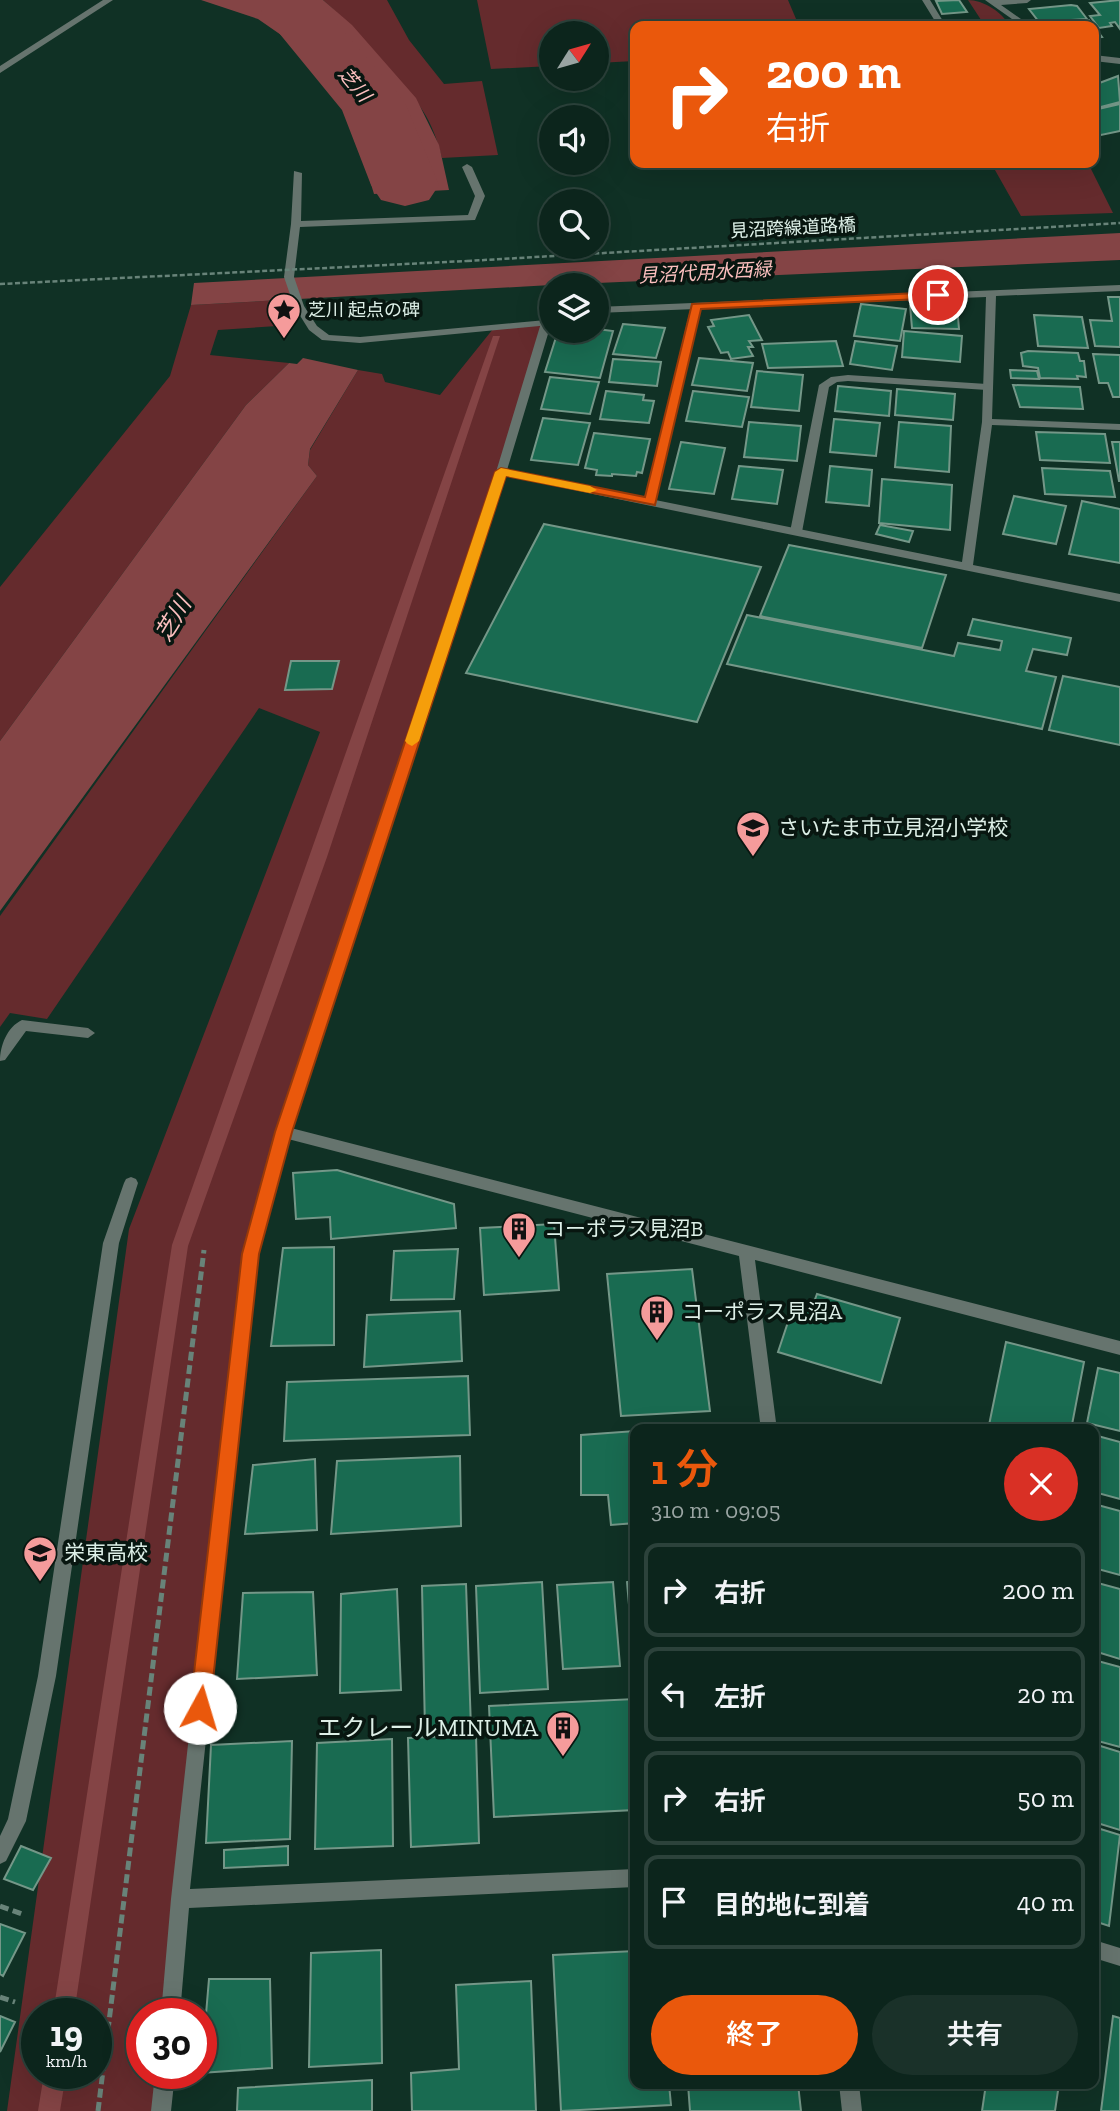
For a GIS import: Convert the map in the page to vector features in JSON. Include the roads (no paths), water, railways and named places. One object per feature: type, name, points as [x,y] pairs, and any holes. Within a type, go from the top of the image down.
[{"type":"street","points":[[0,69],[109,0]]},
{"type":"street","points":[[926,0],[939,21]]},
{"type":"street","points":[[991,1],[1027,0]]},
{"type":"street","points":[[991,1],[1020,21]]},
{"type":"street","points":[[1099,59],[1120,61]]},
{"type":"street","points":[[296,224],[472,218],[480,197],[467,167]]},
{"type":"street","points":[[297,173],[296,224],[289,278],[299,306],[313,328],[326,338],[338,340],[539,323]]},
{"type":"street","points":[[609,310],[1120,288]]},
{"type":"street","points":[[967,566],[987,422],[991,293]]},
{"type":"street","points":[[650,502],[696,306]]},
{"type":"street","points":[[171,1998],[250,1254],[283,1132],[542,343]]},
{"type":"street","points":[[796,532],[824,385],[835,379],[848,378],[987,387]]},
{"type":"street","points":[[987,422],[1120,427]]},
{"type":"street","points":[[501,472],[1120,598]]},
{"type":"street","points":[[0,1056],[23,1025],[88,1033]]},
{"type":"street","points":[[283,1132],[1120,1348]]},
{"type":"street","points":[[0,1855],[17,1821],[47,1676],[111,1243],[131,1183]]},
{"type":"street","points":[[746,1252],[768,1424]]},
{"type":"street","points":[[180,1899],[630,1878]]},
{"type":"street","points":[[1099,1951],[1120,1957]]},
{"type":"street","points":[[161,2111],[163,2089]]},
{"type":"street","points":[[850,2089],[852,2111]]},
{"type":"water","points":[[201,0],[323,0],[352,25],[416,98],[439,145],[449,190],[374,194],[353,125],[330,81],[297,46],[258,19]],"holes":[[[392,110],[408,118],[412,141],[406,143],[406,148],[386,148],[376,132],[382,117]]]},
{"type":"water","name":"見沼代用水西緑","points":[[1120,233],[1120,260],[609,282],[609,273],[539,273],[539,286],[191,305],[194,283]]},
{"type":"water","points":[[493,336],[500,336],[327,857],[188,1246],[76,1998],[55,1998],[172,1245]]},
{"type":"water","points":[[303,358],[358,370],[310,449],[308,465],[317,476],[0,911],[0,741],[246,405],[289,363],[297,364]]},
{"type":"water","points":[[42,2089],[64,2089],[60,2111],[38,2111]]},
{"type":"waterway","name":"芝川","points":[[292,11],[373,105],[405,185]]},
{"type":"place","name":"芝川 起点の碑","points":[[284,340]]},
{"type":"place","name":"さいたま市立見沼小学校","points":[[753,858]]},
{"type":"place","name":"コーポラス見沼B","points":[[519,1259]]},
{"type":"place","name":"コーポラス見沼A","points":[[657,1342]]},
{"type":"place","name":"栄東高校","points":[[40,1583]]},
{"type":"place","name":"エクレールMINUMA","points":[[563,1758]]}]
